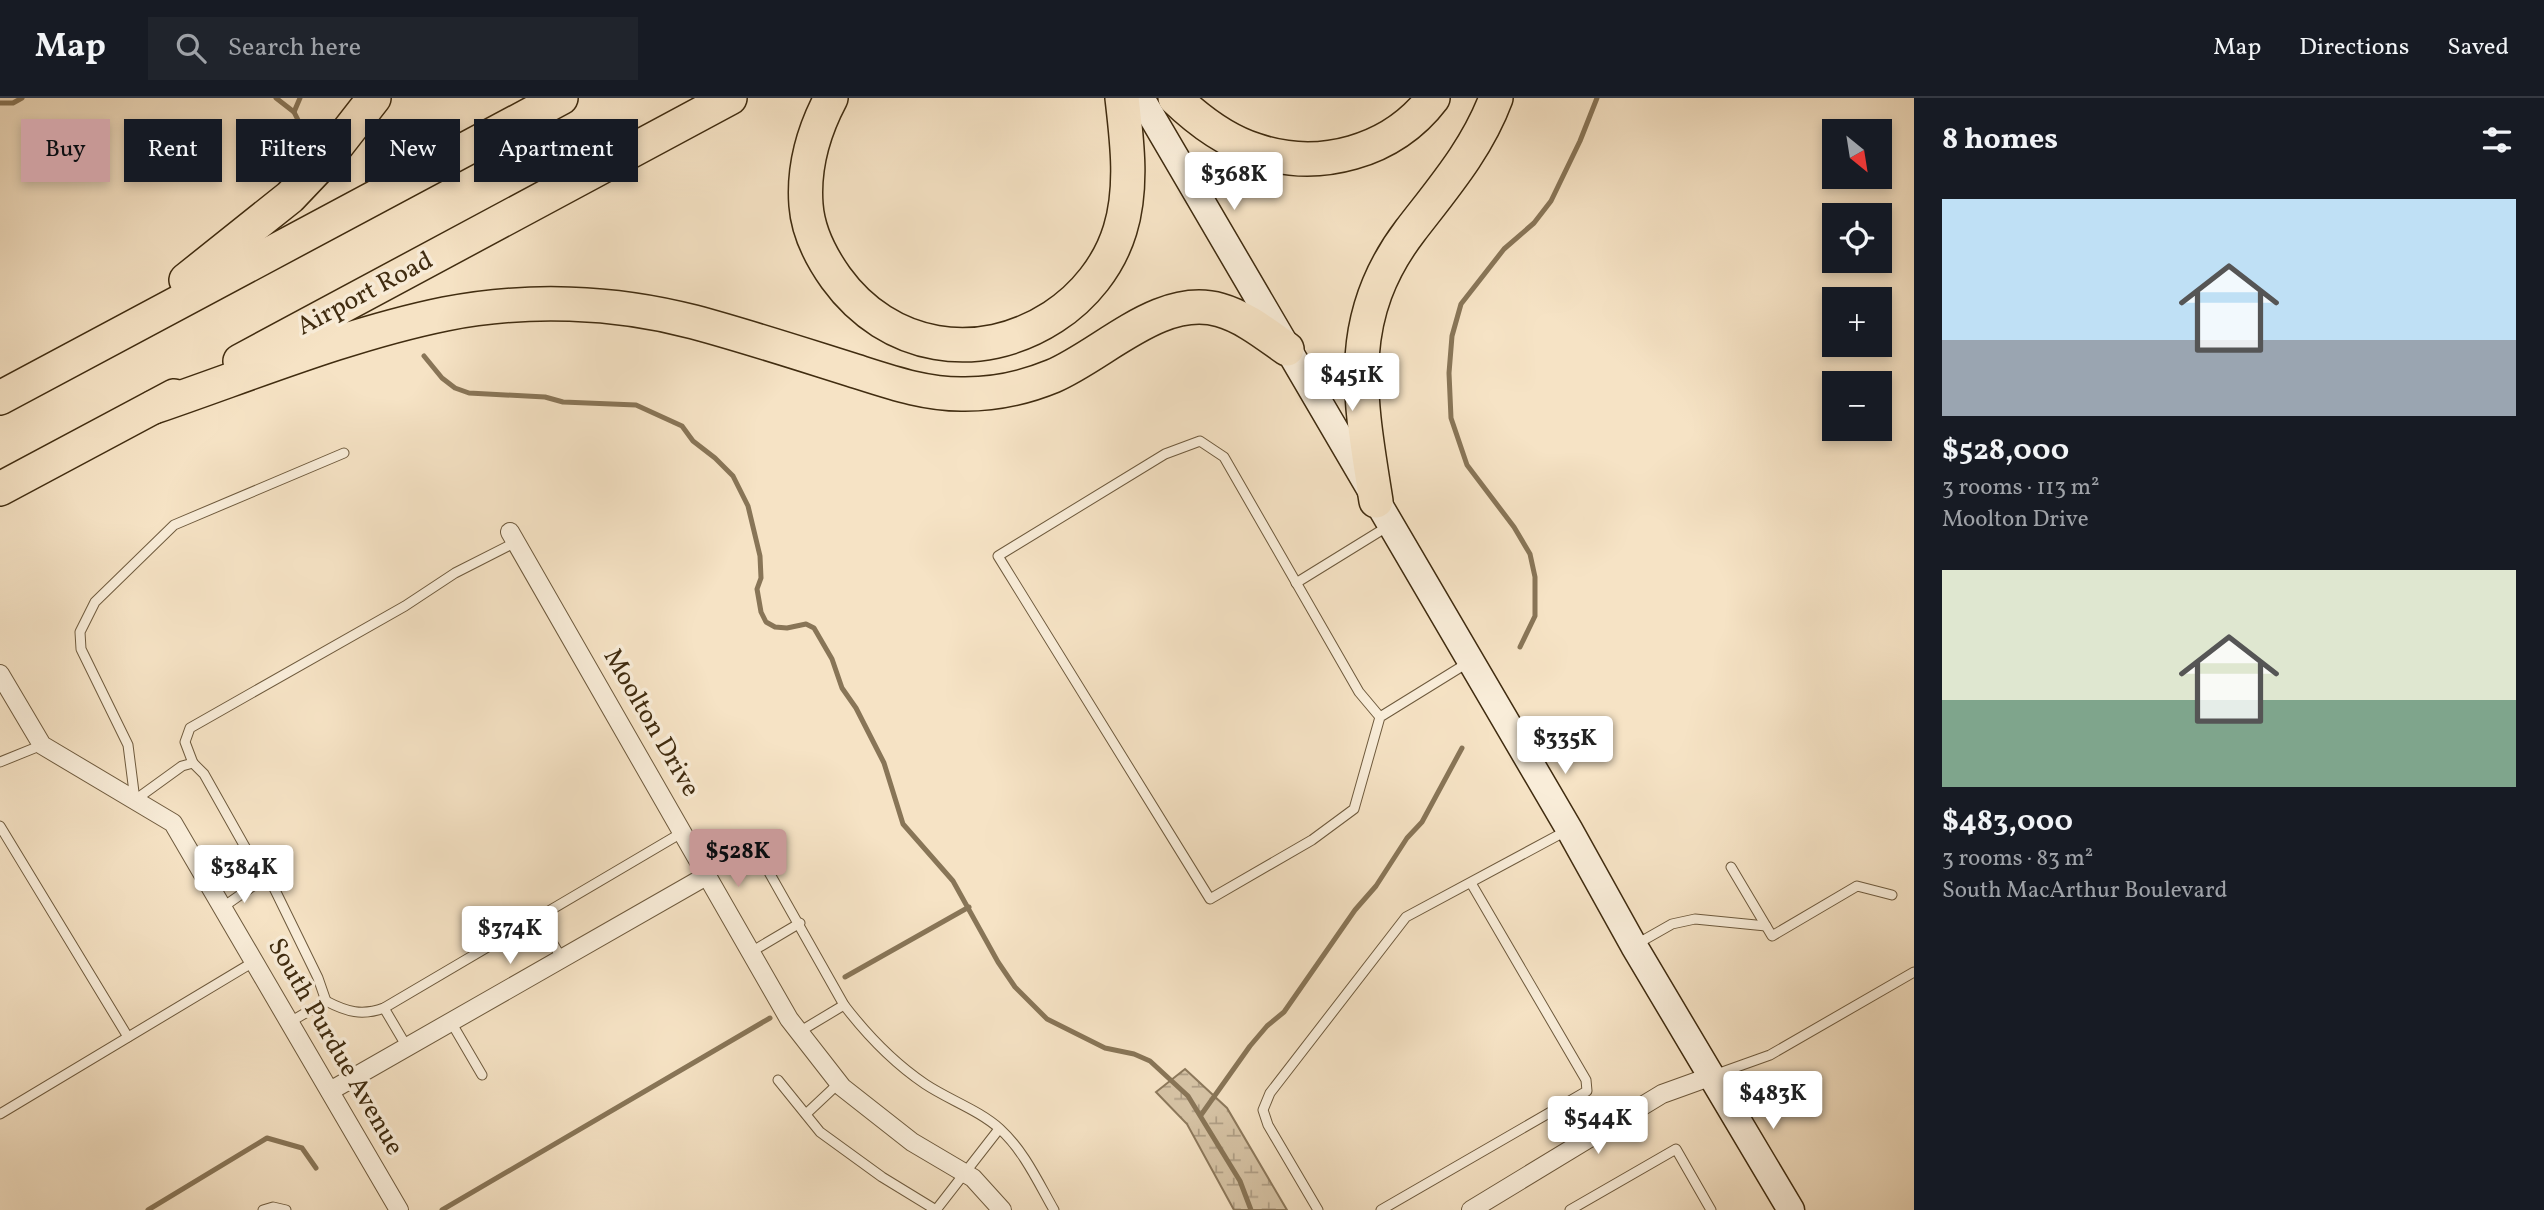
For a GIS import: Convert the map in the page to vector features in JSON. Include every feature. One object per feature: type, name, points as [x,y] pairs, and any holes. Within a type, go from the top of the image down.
[{"type":"highway","points":[[130,327],[290,197],[328,157],[374,98]]},
{"type":"highway","points":[[0,398],[561,98]]},
{"type":"highway","name":"Airport Road","points":[[0,489],[730,98]]},
{"type":"highway","points":[[831,98],[818,122],[808,154],[806,207],[814,239],[827,266],[846,291],[869,313],[896,330],[924,341],[951,345],[981,345],[1015,337],[1068,308],[1106,262],[1120,230],[1125,199],[1128,155],[1122,98]]},
{"type":"highway","points":[[1175,98],[1197,119],[1255,150],[1287,157],[1318,159],[1346,156],[1377,144],[1401,130],[1423,111],[1433,98]]},
{"type":"highway","points":[[1383,512],[1364,429],[1360,371],[1364,333],[1388,263],[1470,152],[1496,98]]},
{"type":"highway","points":[[153,407],[386,328],[447,314],[528,305],[592,305],[692,321],[888,381],[933,393],[963,395],[1015,389],[1054,375],[1158,315],[1181,308],[1199,306],[1222,310],[1248,323],[1287,349]]},
{"type":"main road","points":[[1141,98],[1569,829],[1634,946],[1791,1210]]},
{"type":"street","name":"Moolton Drive","points":[[513,537],[789,1019],[839,1083],[912,1142],[972,1178],[1002,1210]]},
{"type":"street","name":"South Purdue Avenue","points":[[0,674],[42,745],[173,823],[399,1210]]},
{"type":"street","points":[[330,1091],[708,875]]},
{"type":"street","points":[[1471,1210],[1662,1094],[1712,1076]]},
{"type":"lane","points":[[1380,717],[1359,692],[1224,457],[1200,441],[1165,454],[998,556],[1210,899],[1312,840],[1354,809],[1380,717],[1471,661]]},
{"type":"lane","points":[[193,764],[182,766],[135,800],[128,745],[81,649],[80,632],[94,602],[174,525],[344,453]]},
{"type":"lane","points":[[1296,583],[1383,512]]},
{"type":"lane","points":[[513,537],[405,606],[190,728],[185,741],[193,764],[204,774],[263,879],[274,888],[318,978],[326,1001],[341,1009],[368,1013],[384,1007],[684,832]]},
{"type":"lane","points":[[0,762],[42,745]]},
{"type":"lane","points":[[0,826],[128,1037]]},
{"type":"lane","points":[[1318,1210],[1268,1125],[1263,1110],[1270,1093],[1406,917],[1569,829]]},
{"type":"lane","points":[[708,875],[732,855],[753,844],[844,1004],[889,1055],[925,1084],[990,1121],[999,1129],[1020,1152],[1054,1210]]},
{"type":"lane","points":[[1731,867],[1772,936],[1857,886],[1892,895]]},
{"type":"lane","points":[[223,907],[263,879]]},
{"type":"lane","points":[[1381,1210],[1587,1091],[1586,1080],[1471,883]]},
{"type":"lane","points":[[538,918],[562,959]]},
{"type":"lane","points":[[1634,946],[1684,920],[1766,926]]},
{"type":"lane","points":[[751,952],[800,923]]},
{"type":"lane","points":[[0,1114],[254,961]]},
{"type":"lane","points":[[1712,1076],[1770,1055],[1914,972]]},
{"type":"lane","points":[[290,1022],[326,1001]]},
{"type":"lane","points":[[799,1032],[844,1004]]},
{"type":"lane","points":[[384,1007],[407,1047]]},
{"type":"lane","points":[[451,1022],[482,1075]]},
{"type":"lane","points":[[778,1080],[820,1132],[883,1177],[936,1210],[999,1129]]},
{"type":"lane","points":[[806,1115],[839,1083]]},
{"type":"lane","points":[[1570,1210],[1676,1149],[1711,1210]]},
{"type":"lane","points":[[263,1210],[273,1207],[286,1210]]},
{"type":"green space","points":[[1185,1069],[1227,1108],[1287,1210],[1234,1210],[1187,1124],[1156,1092]]},
{"type":"waterway","points":[[0,103],[13,103],[22,98]]},
{"type":"waterway","points":[[276,98],[294,112],[298,119]]},
{"type":"waterway","points":[[294,112],[300,98]]},
{"type":"waterway","points":[[1520,647],[1535,616],[1535,577],[1530,554],[1514,527],[1467,465],[1451,418],[1449,373],[1452,336],[1461,304],[1504,249],[1534,223],[1551,201],[1597,98]]},
{"type":"waterway","points":[[424,356],[442,378],[455,388],[469,393],[545,397],[563,402],[636,405],[682,426],[693,441],[733,476],[748,506],[760,556],[761,578],[757,589],[761,612],[766,622],[775,627],[787,628],[806,624],[814,628],[832,659],[842,688],[856,708],[884,763],[903,824],[953,881],[1015,987],[1047,1019],[1105,1048],[1134,1054],[1150,1061],[1188,1096],[1240,1181],[1251,1210]]},
{"type":"waterway","points":[[1201,1115],[1250,1046],[1267,1026],[1284,1012],[1355,910],[1376,886],[1407,838],[1422,822],[1462,748]]},
{"type":"waterway","points":[[845,977],[969,907]]},
{"type":"waterway","points":[[442,1210],[770,1018]]},
{"type":"waterway","points":[[148,1210],[267,1138],[302,1148],[316,1168]]}]
